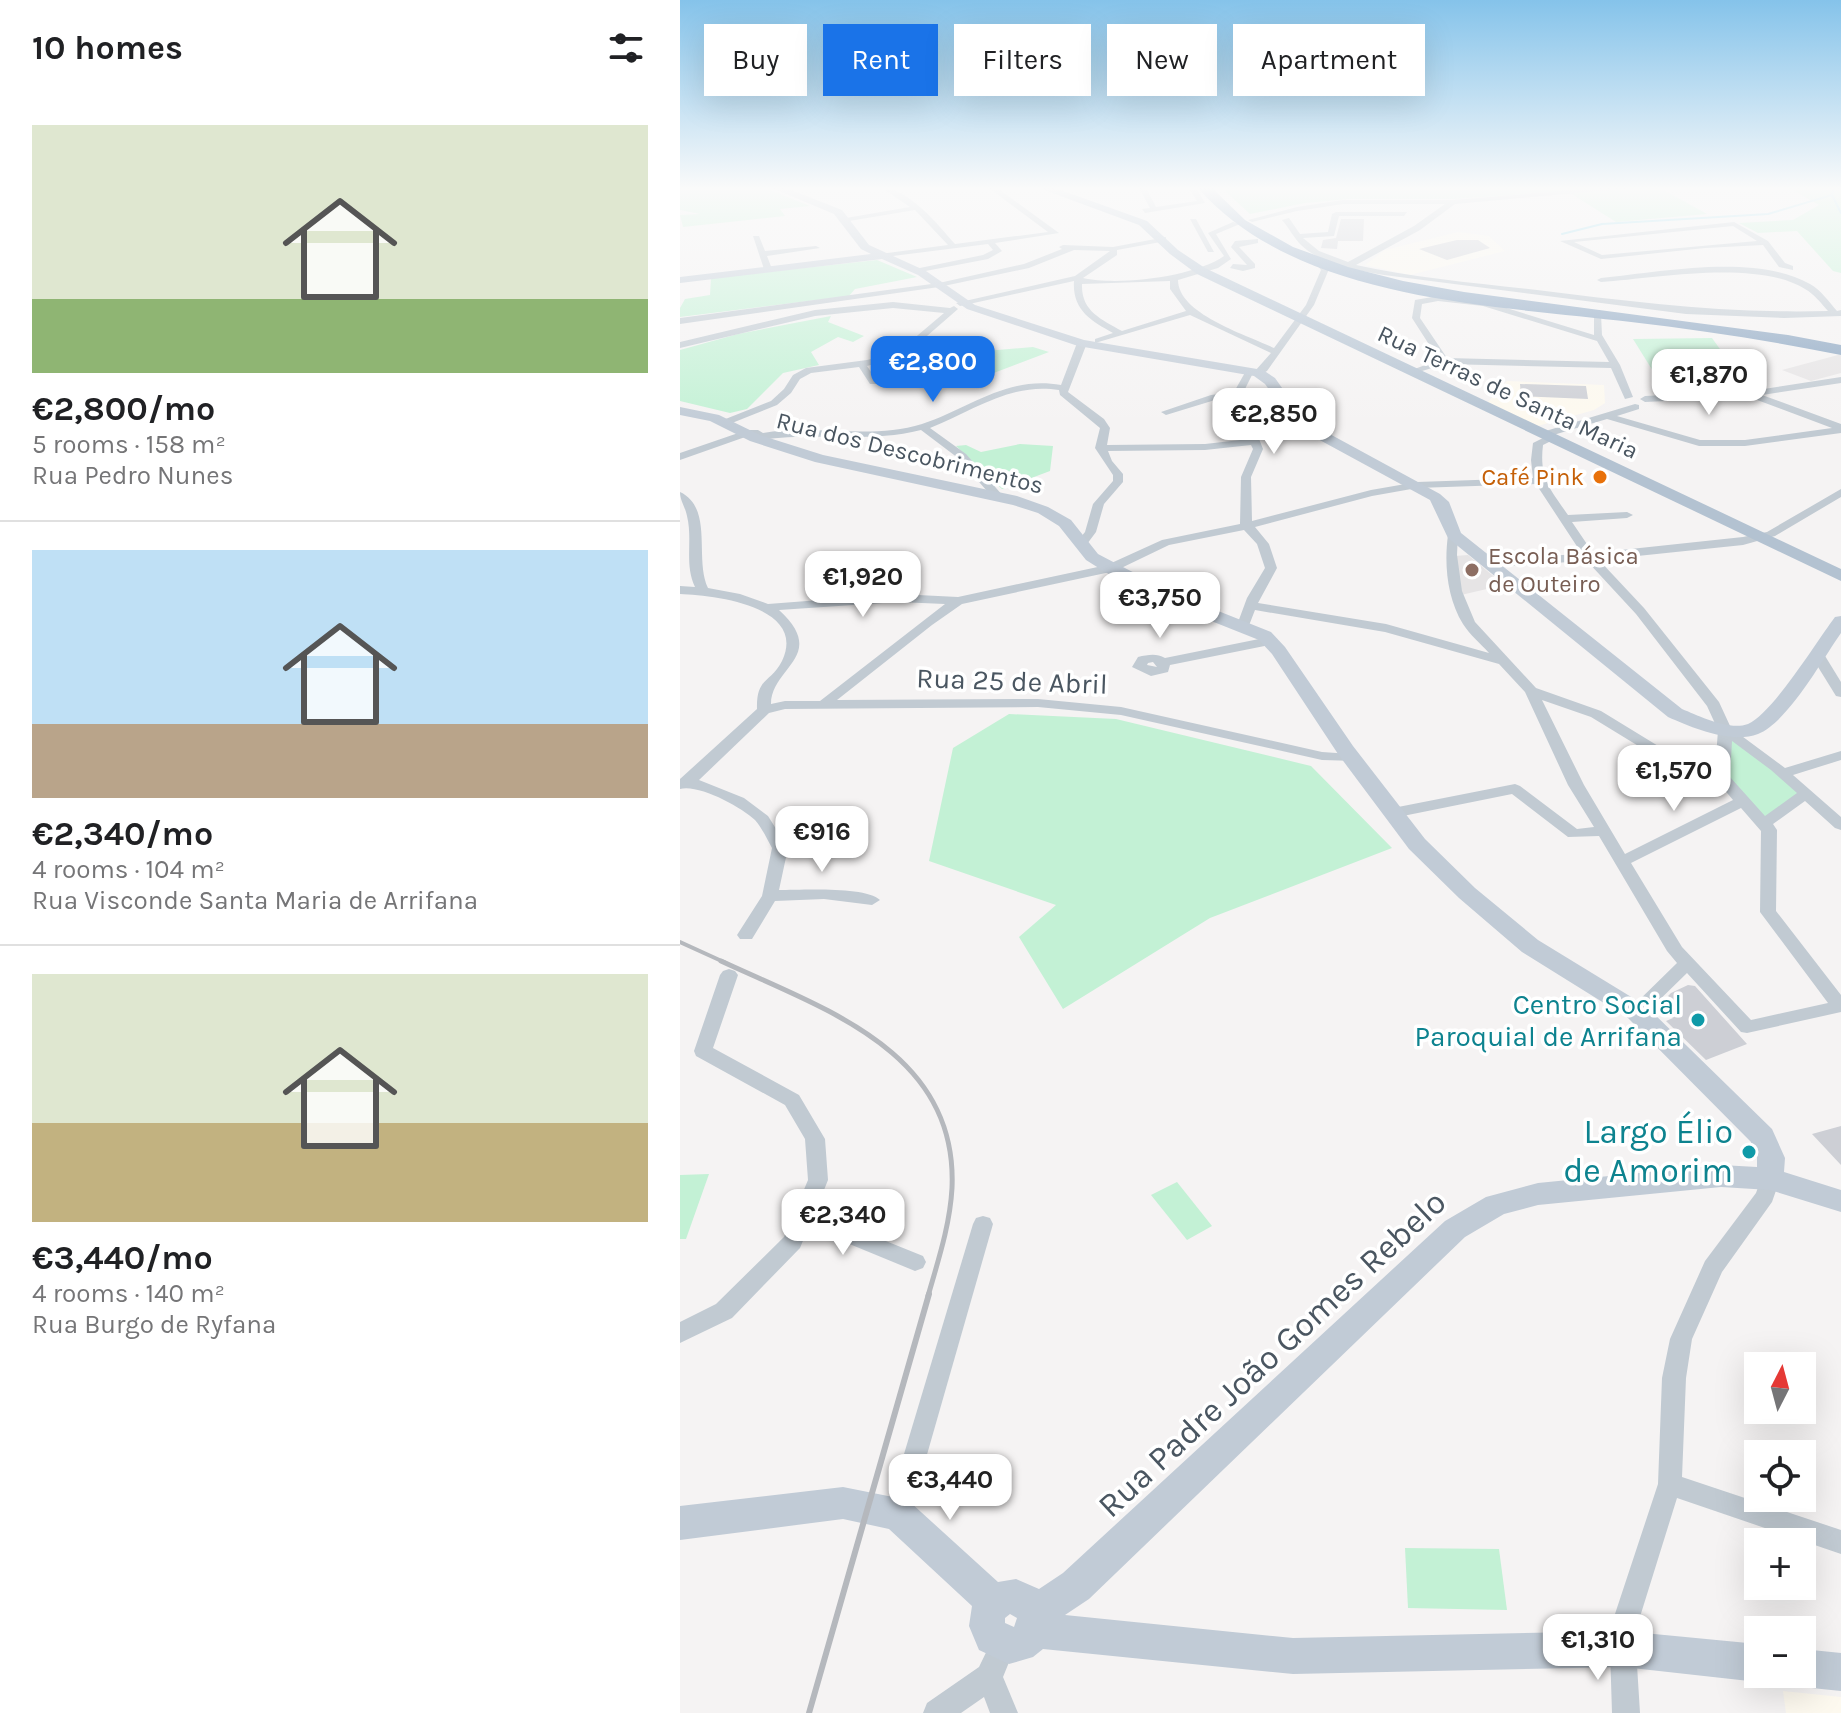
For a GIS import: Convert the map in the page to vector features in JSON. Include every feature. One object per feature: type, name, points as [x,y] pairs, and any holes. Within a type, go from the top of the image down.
[{"type":"highway","points":[[1342,268],[1422,289],[1730,330],[1841,349]]},
{"type":"main road","name":"Rua Terras de Santa Maria","points":[[1196,268],[1301,323],[1841,576]]},
{"type":"street","points":[[680,280],[777,268]]},
{"type":"street","points":[[910,268],[939,285],[956,303],[1082,343],[1254,375],[1321,435],[1417,485],[1441,502],[1454,535],[1452,565],[1460,606],[1479,636],[1531,691],[1601,831],[1623,861],[1676,951],[1747,1027],[1841,1006],[1768,912],[1769,830],[1722,778],[1681,766],[1596,714],[1531,691]]},
{"type":"street","points":[[918,271],[933,268]]},
{"type":"street","points":[[680,345],[808,310],[1017,268]]},
{"type":"street","points":[[680,321],[808,310],[956,303],[1078,278],[1092,268]]},
{"type":"street","points":[[1078,278],[1083,282],[1174,279],[1206,268]]},
{"type":"street","points":[[1166,412],[1214,397],[1237,395],[1301,323],[1325,269],[1322,268]]},
{"type":"street","points":[[1369,268],[1598,309],[1837,313]]},
{"type":"street","points":[[1601,268],[1599,339],[1615,365],[1624,400],[1635,407]]},
{"type":"street","points":[[1601,280],[1695,273],[1770,275],[1809,287],[1837,313]]},
{"type":"street","points":[[1078,278],[1075,297],[1082,308],[1121,334]]},
{"type":"street","points":[[1174,279],[1174,289],[1191,312],[1275,352]]},
{"type":"street","points":[[1444,361],[1416,318],[1418,302],[1432,297],[1474,303],[1599,339]]},
{"type":"street","points":[[727,422],[774,403],[788,391],[796,377],[809,370],[901,354],[956,303]]},
{"type":"street","points":[[1098,341],[1191,312]]},
{"type":"street","points":[[1082,343],[1063,393],[1105,428],[1100,448],[1103,460],[1118,474],[1118,482],[1095,512],[1094,530],[1083,542]]},
{"type":"street","points":[[1412,373],[1444,361],[1615,365]]},
{"type":"street","points":[[861,363],[873,382]]},
{"type":"street","points":[[1722,778],[1725,730],[1714,705],[1640,611],[1590,557],[1539,481],[1536,460],[1538,443],[1624,400],[1646,402],[1749,397],[1751,394],[1841,380]]},
{"type":"street","points":[[777,440],[792,434],[923,427],[1021,385],[1046,383],[1063,388]]},
{"type":"street","points":[[1751,394],[1841,429]]},
{"type":"street","points":[[1237,395],[1258,449],[1246,477],[1246,526]]},
{"type":"street","points":[[1547,437],[1611,417],[1646,402]]},
{"type":"street","name":"Rua dos Descobrimentos","points":[[680,411],[727,422],[751,436],[777,440],[1043,510],[1065,523],[1092,557],[1172,599],[1247,615],[1269,641]]},
{"type":"street","points":[[1611,417],[1683,441],[1699,443],[1745,443],[1841,429]]},
{"type":"street","points":[[923,427],[962,456],[998,497]]},
{"type":"street","points":[[680,457],[751,436]]},
{"type":"street","points":[[1100,448],[1192,448],[1255,441]]},
{"type":"street","points":[[680,590],[702,589],[771,607],[898,598],[958,601],[1111,568],[1166,542],[1246,526],[1310,507],[1417,485],[1539,481]]},
{"type":"street","points":[[1487,563],[1590,557],[1759,538],[1841,492]]},
{"type":"street","points":[[680,495],[692,509],[695,580],[702,589]]},
{"type":"street","points":[[1565,519],[1627,515]]},
{"type":"street","points":[[1246,526],[1255,532],[1266,549],[1271,568],[1247,615],[1386,628],[1456,645],[1503,662]]},
{"type":"street","points":[[1454,535],[1675,713],[1700,724],[1725,730],[1753,729],[1771,717],[1817,654],[1838,631]]},
{"type":"street","points":[[824,704],[958,601]]},
{"type":"street","points":[[746,935],[770,896],[780,848],[763,819],[739,801],[684,782],[764,710],[765,689],[790,659],[787,625],[771,607]]},
{"type":"street","points":[[1164,662],[1269,641],[1351,758],[1417,844],[1467,893],[1530,946],[1637,1012],[1741,1113],[1762,1136],[1767,1147],[1773,1167],[1765,1196],[1713,1267],[1681,1339],[1674,1378],[1670,1484],[1629,1602],[1623,1649],[1626,1713]]},
{"type":"street","points":[[1817,654],[1841,693]]},
{"type":"street","name":"Rua 25 de Abril","points":[[764,710],[785,705],[987,702],[1093,708],[1134,714],[1322,756],[1351,758]]},
{"type":"street","points":[[1725,730],[1783,773],[1841,825]]},
{"type":"street","points":[[1783,773],[1841,755]]},
{"type":"street","points":[[1393,813],[1515,789],[1574,834],[1601,831]]},
{"type":"street","points":[[1763,824],[1806,794]]},
{"type":"street","points":[[1623,861],[1743,801]]},
{"type":"street","points":[[770,896],[824,894],[872,900]]},
{"type":"street","points":[[1637,1012],[1687,963]]},
{"type":"street","points":[[680,1333],[724,1311],[792,1242],[818,1180],[815,1139],[792,1100],[703,1051],[729,975]]},
{"type":"street","name":"Rua Padre João Gomes Rebelo","points":[[937,1713],[1455,1229],[1496,1205],[1538,1194],[1721,1176],[1770,1179],[1841,1201]]},
{"type":"street","points":[[813,1192],[854,1237],[915,1262]]},
{"type":"street","points":[[898,1514],[983,1224]]},
{"type":"street","points":[[1670,1484],[1841,1542]]},
{"type":"street","points":[[680,1523],[843,1503],[898,1514],[996,1604],[1011,1596],[1020,1597],[1033,1605],[1015,1641],[1004,1713]]},
{"type":"street","points":[[1015,1641],[1293,1656],[1623,1649],[1744,1662]]},
{"type":"street","points":[[1816,1669],[1841,1672]]},
{"type":"shaded area","points":[[1378,268],[1438,268],[1410,275]]},
{"type":"shaded area","points":[[1841,355],[1841,373],[1811,381],[1782,370]]},
{"type":"shaded area","points":[[1507,381],[1604,385],[1605,403],[1594,410],[1538,426],[1486,404]]},
{"type":"shaded area","name":"Escola Básica de Outeiro","points":[[1468,555],[1504,585],[1461,595],[1455,556]]},
{"type":"shaded area","points":[[1783,1691],[1841,1697],[1841,1713],[1786,1713]]},
{"type":"green space","points":[[804,268],[896,268],[917,277],[855,289],[849,296],[680,317],[680,308],[685,299],[710,295],[711,278]]},
{"type":"green space","points":[[831,316],[828,322],[864,336],[853,342],[838,337],[811,352],[819,365],[783,373],[747,409],[730,413],[680,401],[680,350],[738,334]]},
{"type":"green space","points":[[1712,338],[1745,384],[1661,384],[1633,339]]},
{"type":"green space","points":[[932,342],[997,350],[1033,347],[1049,352],[978,379],[909,359]]},
{"type":"green space","points":[[1020,444],[1053,446],[1050,471],[1002,489],[956,446],[966,445],[981,452]]},
{"type":"green space","points":[[1009,714],[1116,719],[1311,766],[1392,848],[1210,918],[1063,1009],[1019,937],[1056,905],[929,861],[953,748]]},
{"type":"green space","points":[[1728,736],[1769,765],[1802,794],[1763,820],[1725,777]]},
{"type":"green space","points":[[709,1174],[686,1239],[680,1239],[680,1175]]},
{"type":"green space","points":[[1177,1182],[1212,1226],[1187,1240],[1151,1195]]},
{"type":"green space","points":[[1405,1548],[1499,1549],[1507,1610],[1408,1608]]},
{"type":"building","points":[[1520,384],[1586,386],[1588,399],[1521,396]]},
{"type":"building","name":"Centro Social Paroquial de Arrifana","points":[[1688,985],[1695,986],[1747,1044],[1706,1060],[1666,1021],[1673,1018],[1661,1007],[1673,1001],[1668,996],[1671,993]]},
{"type":"building","points":[[1841,1126],[1841,1165],[1812,1134]]},
{"type":"railway","points":[[680,942],[726,963]]},
{"type":"railway","points":[[721,961],[801,997],[877,1041],[909,1069],[933,1101],[948,1141],[952,1188],[946,1229],[928,1296]]},
{"type":"railway","points":[[809,1713],[929,1294]]},
{"type":"place","name":"Café Pink","points":[[1600,477]]},
{"type":"place","name":"Escola Básica de Outeiro","points":[[1472,570]]},
{"type":"place","name":"Centro Social Paroquial de Arrifana","points":[[1698,1020]]},
{"type":"place","name":"Largo Élio de Amorim","points":[[1749,1152]]}]
